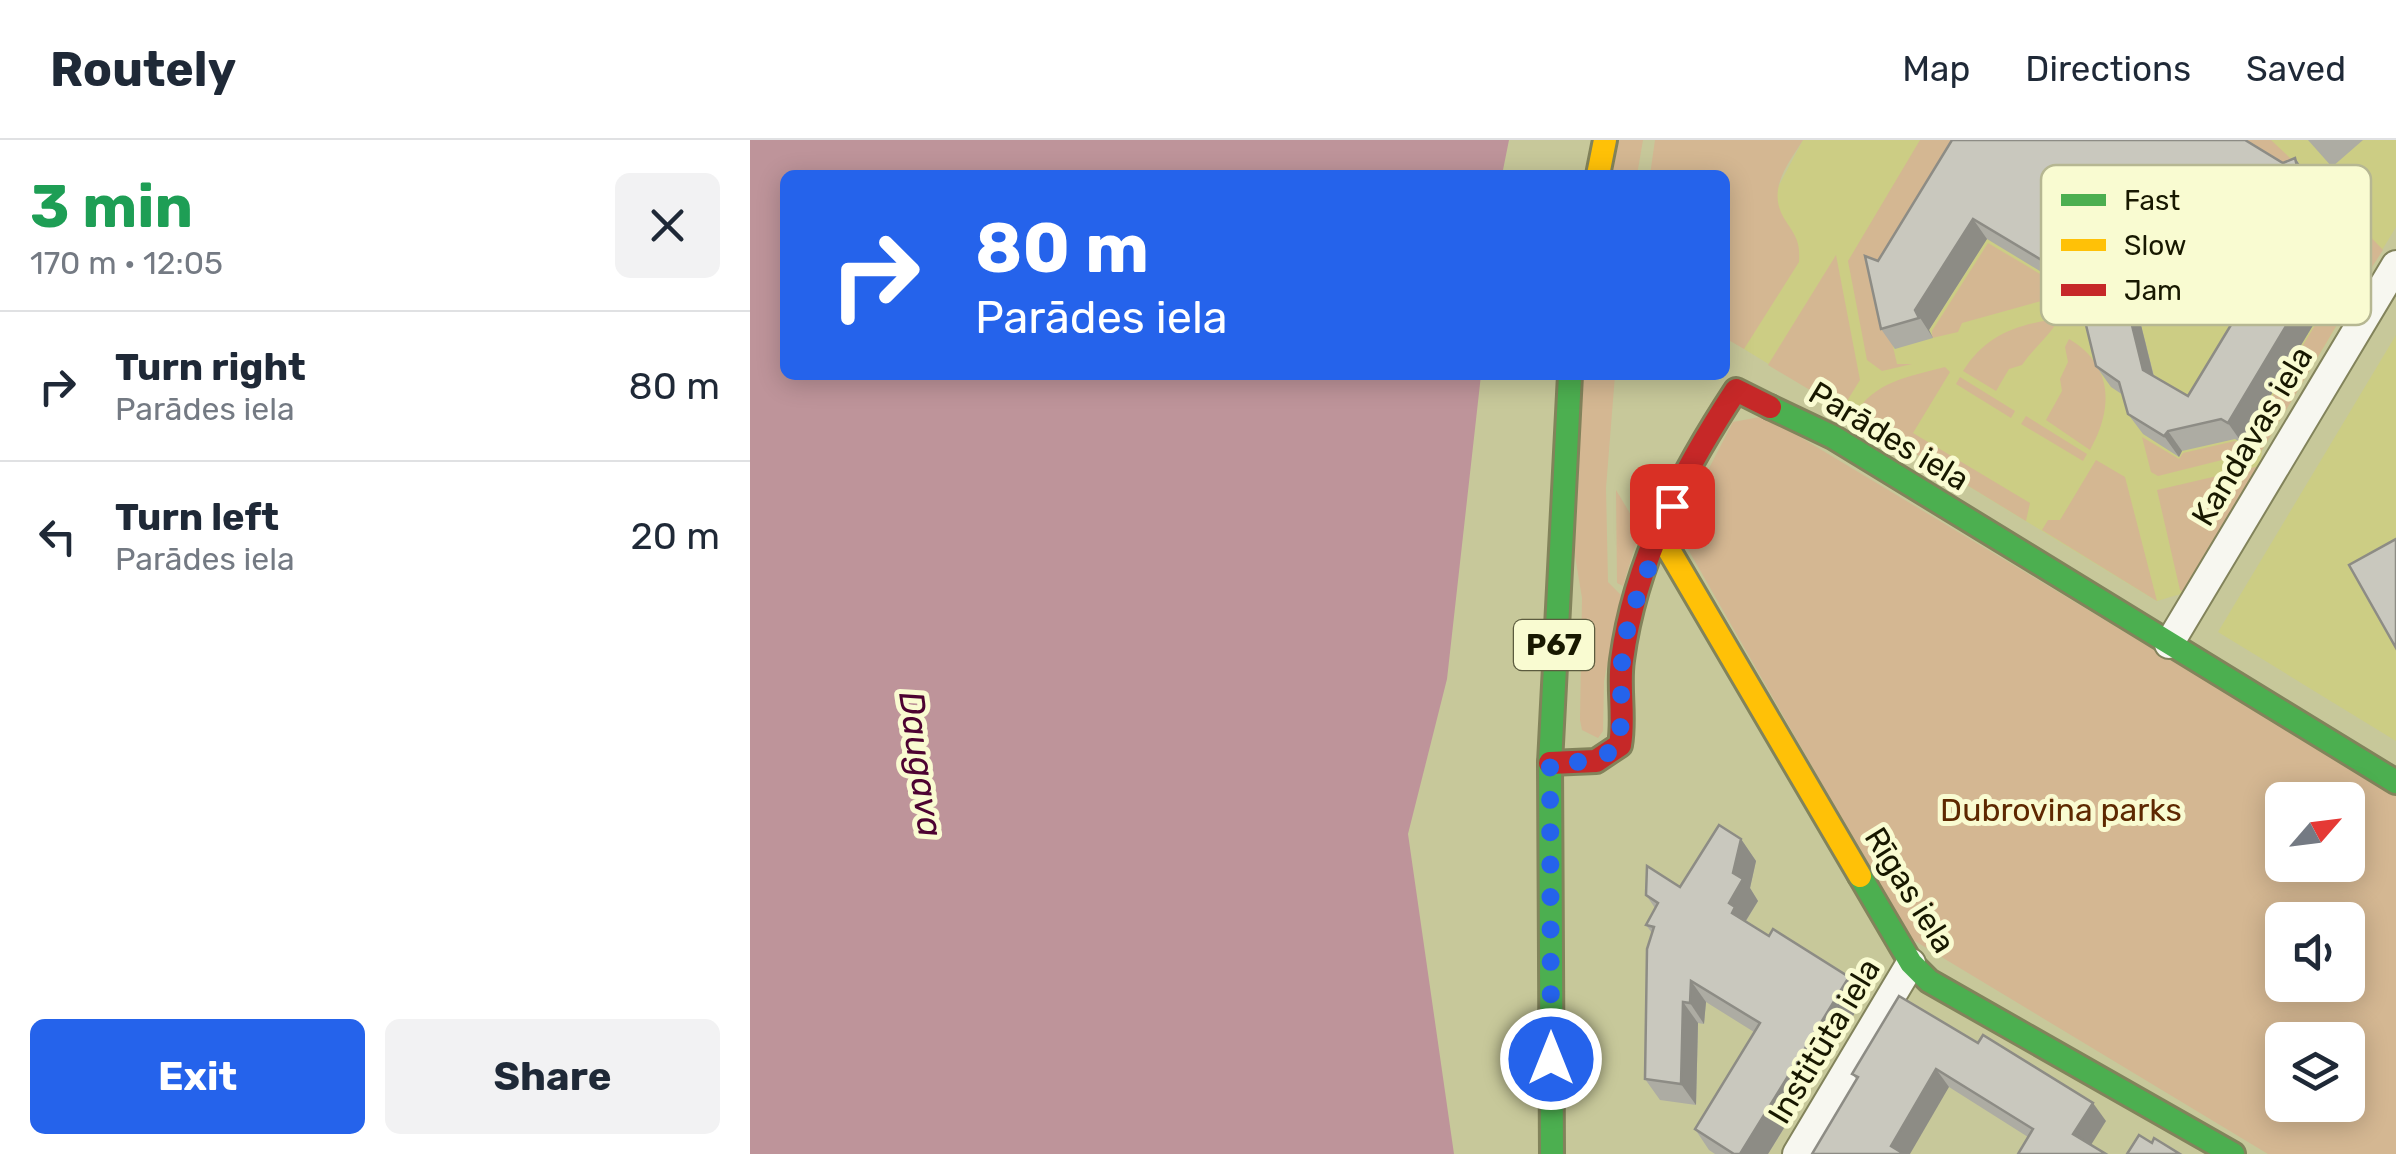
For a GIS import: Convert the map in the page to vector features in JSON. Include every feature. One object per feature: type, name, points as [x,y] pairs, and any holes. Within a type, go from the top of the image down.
[{"type":"street","points":[[1599,170],[1605,140]]},
{"type":"street","name":"Kandavas iela","points":[[2371,307],[2396,265]]},
{"type":"street","name":"Kandavas iela","points":[[2169,644],[2360,325]]},
{"type":"street","name":"P67","points":[[1552,1154],[1550,763],[1570,380]]},
{"type":"street","name":"Parādes iela","points":[[1550,763],[1596,761],[1620,745],[1622,660],[1629,619],[1659,533],[1712,424],[1736,390],[1833,438],[2396,782]]},
{"type":"street","name":"Rīgas iela","points":[[1659,533],[1911,964],[1929,981],[2233,1154]]},
{"type":"street","name":"Institūta iela","points":[[1797,1154],[1911,964]]},
{"type":"shaded area","points":[[1803,140],[2396,140],[2396,227],[2371,269],[2371,165],[2041,165],[2041,325],[2337,325],[2262,450],[2260,466],[2184,593],[2157,601],[1744,349],[1776,191]]},
{"type":"shaded area","points":[[2396,335],[2396,741],[2218,632]]},
{"type":"green space","points":[[1617,140],[1643,140],[1638,170],[1612,170]]},
{"type":"green space","points":[[1655,140],[1803,140],[1778,190],[1781,212],[1797,241],[1799,262],[1744,349],[1730,341],[1730,170],[1651,170]]},
{"type":"green space","points":[[1920,140],[1975,140],[1879,286],[1897,364],[1912,364],[1882,371],[1867,360],[1848,261]]},
{"type":"green space","points":[[2231,140],[2271,140],[2297,165],[2277,165]]},
{"type":"green space","points":[[2371,237],[2383,250],[2371,268]]},
{"type":"green space","points":[[1988,243],[2041,274],[2041,301],[1962,323],[1958,332],[1932,338],[1932,331]]},
{"type":"green space","points":[[1836,255],[1860,380],[1842,409],[1768,365]]},
{"type":"green space","points":[[2041,322],[2055,325],[2022,365],[2009,369],[1996,391],[1963,371],[1989,342]]},
{"type":"green space","points":[[2315,325],[2337,325],[2262,450],[2158,476],[2151,472],[2142,437],[2179,459],[2183,453],[2235,441],[2243,445]]},
{"type":"green space","points":[[2069,339],[2094,361],[2105,388],[2103,419],[2090,450],[2046,420],[2062,391],[2060,379],[2068,362],[2065,347]]},
{"type":"green space","points":[[1945,367],[1950,372],[1913,433],[2030,503],[2026,521],[1854,416],[1882,388]]},
{"type":"green space","points":[[1960,377],[2015,411],[2011,418],[1956,384]]},
{"type":"green space","points":[[1583,380],[1615,380],[1606,488],[1608,582],[1621,595],[1604,681],[1603,731],[1598,738],[1582,730],[1580,720],[1582,598],[1572,538]]},
{"type":"green space","name":"Dubrovina parks","points":[[1765,416],[2396,795],[2396,1154],[2268,1154],[1910,938],[1677,530],[1733,422]]},
{"type":"green space","points":[[2026,416],[2087,454],[2083,461],[2021,424]]},
{"type":"green space","points":[[2096,460],[2125,477],[2157,601],[2042,530],[2048,520],[2060,520]]},
{"type":"green space","points":[[2260,466],[2184,593],[2180,590],[2157,490]]},
{"type":"green space","points":[[1616,490],[1640,530],[1623,586],[1617,583]]},
{"type":"water","name":"Daugava","points":[[750,140],[1509,140],[1503,170],[780,170],[780,380],[1480,380],[1447,679],[1408,834],[1454,1154],[750,1154]]},
{"type":"building","points":[[1952,140],[2245,140],[2283,163],[2295,158],[2297,165],[2041,165],[2041,260],[1973,219],[1915,310],[1919,318],[1881,329],[1865,256],[1878,261]]},
{"type":"building","points":[[2086,325],[2132,325],[2143,370],[2188,396],[2231,325],[2287,325],[2228,423],[2221,419],[2168,431],[2164,436],[2128,414],[2119,382],[2096,366]]},
{"type":"building","points":[[2396,539],[2396,648],[2349,565]]},
{"type":"building","points":[[1719,825],[1741,839],[1733,873],[1743,879],[1729,903],[1735,907],[1732,913],[1769,936],[1773,929],[1849,977],[1740,1154],[1695,1129],[1760,1023],[1691,981],[1690,1003],[1683,1002],[1681,1084],[1645,1079],[1647,949],[1654,927],[1646,925],[1658,903],[1646,895],[1647,866],[1680,887]]},
{"type":"building","points":[[1899,996],[1978,1043],[1983,1035],[2093,1103],[2073,1134],[2106,1154],[2018,1154],[2033,1129],[1936,1069],[1891,1146],[1904,1154],[1812,1154],[1858,1077],[1852,1074]]},
{"type":"building","points":[[2139,1135],[2152,1143],[2154,1138],[2180,1154],[2127,1154]]},
{"type":"traffic: fast","points":[[1552,1154],[1550,763],[1570,380]]},
{"type":"traffic: fast","points":[[1770,407],[1833,437],[2396,782]]},
{"type":"traffic: fast","points":[[1860,876],[1911,963],[1929,981],[2233,1154]]},
{"type":"traffic: slow","points":[[1599,170],[1605,140]]},
{"type":"traffic: slow","points":[[1659,533],[1860,876]]},
{"type":"traffic: jam","points":[[1550,763],[1596,761],[1620,745],[1621,671],[1628,623],[1664,519],[1697,453],[1736,390],[1770,407]]},
{"type":"route","points":[[1551,1059],[1550,763],[1596,761],[1612,754],[1620,745],[1619,701],[1629,619],[1672,506]]}]
